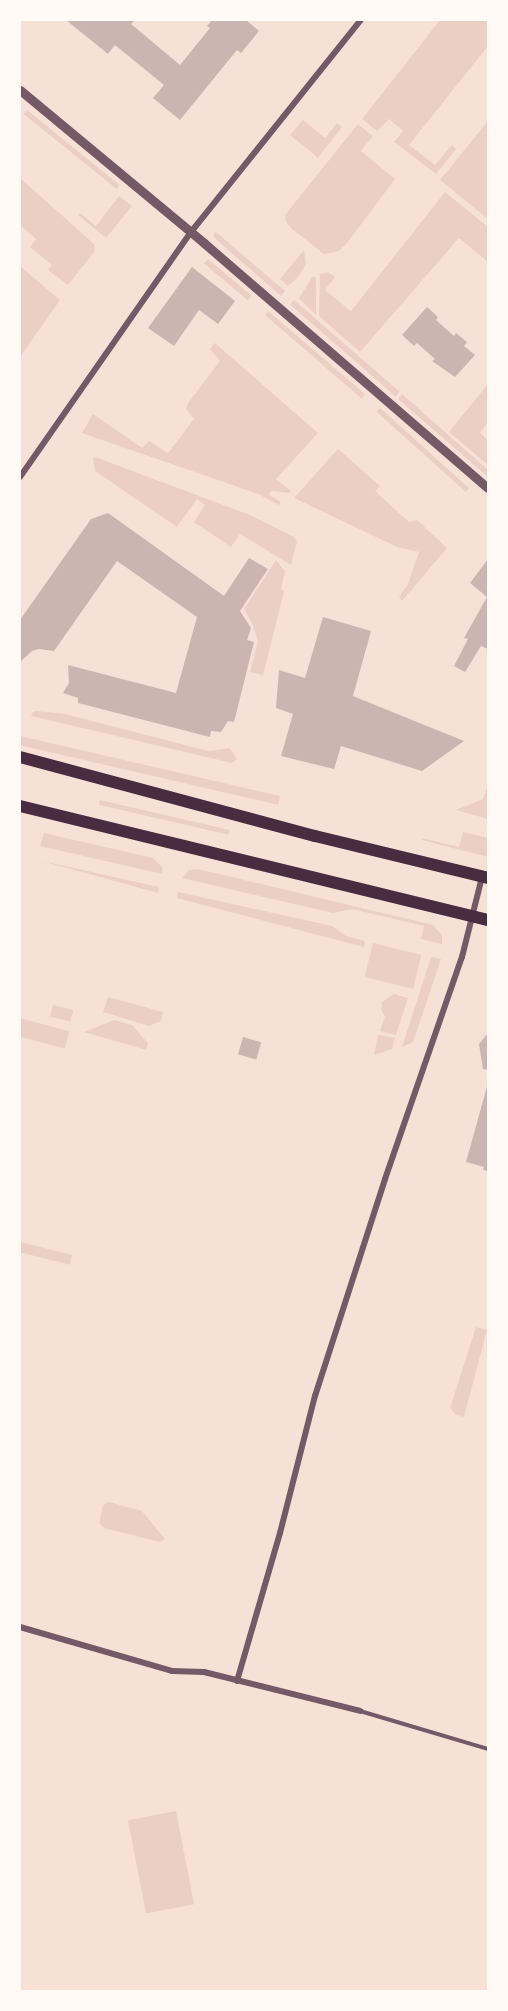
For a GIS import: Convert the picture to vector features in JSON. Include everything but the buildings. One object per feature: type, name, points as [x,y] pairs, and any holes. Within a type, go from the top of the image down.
[{"type":"main road","points":[[20,757],[315,836],[485,877]]},
{"type":"main road","points":[[20,806],[489,920]]},
{"type":"street","points":[[20,477],[190,232],[361,20]]},
{"type":"street","points":[[20,90],[489,488]]},
{"type":"street","points":[[237,1681],[280,1533],[315,1396],[474,917],[485,877]]},
{"type":"street","points":[[20,1627],[172,1671],[204,1672],[360,1712]]},
{"type":"lane","points":[[360,1712],[489,1749]]},
{"type":"shaded area","points":[[440,20],[488,20],[488,46],[409,145],[435,165],[452,145],[456,149],[436,174],[394,142],[403,131],[389,119],[377,131],[362,119]]},
{"type":"shaded area","points":[[27,110],[119,185],[116,189],[24,114]]},
{"type":"shaded area","points":[[303,120],[325,138],[337,123],[342,127],[318,158],[290,135]]},
{"type":"shaded area","points":[[488,121],[488,219],[440,180]]},
{"type":"shaded area","points":[[358,124],[373,136],[361,151],[395,179],[347,243],[339,251],[324,254],[292,229],[286,222],[285,215]]},
{"type":"shaded area","points":[[20,178],[94,244],[95,251],[68,285],[48,270],[52,265],[30,247],[36,239],[20,225]]},
{"type":"shaded area","points":[[445,192],[488,227],[488,262],[459,238],[360,352],[319,316],[320,274],[328,272],[335,277],[325,290],[351,311]]},
{"type":"shaded area","points":[[119,196],[132,206],[106,238],[78,215],[80,213],[96,226]]},
{"type":"shaded area","points":[[216,232],[285,291],[281,296],[219,242],[213,236]]},
{"type":"shaded area","points":[[304,250],[306,264],[298,277],[288,286],[280,279]]},
{"type":"shaded area","points":[[208,259],[252,296],[248,300],[204,264]]},
{"type":"shaded area","points":[[20,266],[60,300],[20,357]]},
{"type":"shaded area","points":[[313,276],[316,278],[316,315],[299,298]]},
{"type":"shaded area","points":[[294,300],[400,392],[396,396],[290,305]]},
{"type":"shaded area","points":[[268,311],[365,394],[362,399],[265,315]]},
{"type":"shaded area","points":[[215,343],[318,433],[276,479],[291,491],[290,493],[271,491],[269,495],[281,502],[279,505],[258,494],[82,433],[93,414],[142,448],[149,441],[168,453],[194,419],[186,409],[188,403],[220,361],[210,349]]},
{"type":"shaded area","points":[[488,384],[488,422],[480,433],[488,440],[488,465],[449,432]]},
{"type":"shaded area","points":[[402,394],[488,470],[488,477],[398,399]]},
{"type":"shaded area","points":[[380,408],[469,488],[466,492],[377,412]]},
{"type":"shaded area","points":[[338,449],[380,486],[375,491],[409,522],[417,520],[447,548],[402,601],[399,597],[408,584],[419,552],[397,547],[294,498]]},
{"type":"shaded area","points":[[95,457],[250,515],[294,537],[297,542],[291,565],[240,534],[231,547],[194,522],[205,505],[197,499],[177,527],[95,471],[93,459]]},
{"type":"shaded area","points":[[276,560],[285,571],[281,589],[284,591],[263,675],[250,672],[258,641],[244,609]]},
{"type":"shaded area","points":[[36,711],[65,714],[208,751],[230,748],[237,759],[232,763],[31,716]]},
{"type":"shaded area","points":[[20,736],[280,796],[278,805],[20,745]]},
{"type":"shaded area","points":[[488,785],[488,819],[456,810],[483,799]]},
{"type":"shaded area","points":[[100,800],[230,830],[228,835],[99,805]]},
{"type":"shaded area","points":[[463,832],[488,838],[488,857],[422,840],[422,838],[459,847]]},
{"type":"shaded area","points":[[44,833],[153,858],[163,868],[162,874],[40,846]]},
{"type":"shaded area","points":[[38,860],[159,887],[158,893]]},
{"type":"shaded area","points":[[198,869],[433,925],[442,935],[442,944],[421,939],[424,926],[352,909],[333,913],[182,878],[189,870]]},
{"type":"shaded area","points":[[178,892],[332,926],[346,936],[365,941],[364,947],[177,898]]},
{"type":"shaded area","points":[[373,943],[422,955],[413,989],[365,977]]},
{"type":"shaded area","points":[[431,957],[441,959],[413,1042],[402,1047]]},
{"type":"shaded area","points":[[394,994],[408,998],[396,1035],[380,1031],[385,1016],[381,1010],[382,1002]]},
{"type":"shaded area","points":[[108,997],[163,1012],[161,1021],[149,1026],[103,1012]]},
{"type":"shaded area","points":[[53,1005],[73,1010],[70,1022],[50,1017]]},
{"type":"shaded area","points":[[20,1018],[69,1031],[65,1049],[20,1037]]},
{"type":"shaded area","points":[[114,1020],[132,1025],[148,1043],[146,1050],[84,1032]]},
{"type":"shaded area","points":[[378,1035],[395,1038],[392,1049],[374,1055]]},
{"type":"shaded area","points":[[20,1242],[72,1255],[70,1265],[20,1252]]},
{"type":"shaded area","points":[[476,1327],[487,1330],[464,1417],[456,1415],[450,1408]]},
{"type":"shaded area","points":[[109,1502],[142,1511],[165,1539],[160,1542],[104,1528],[99,1523],[103,1505]]},
{"type":"shaded area","points":[[176,1811],[194,1904],[146,1914],[128,1820]]}]
